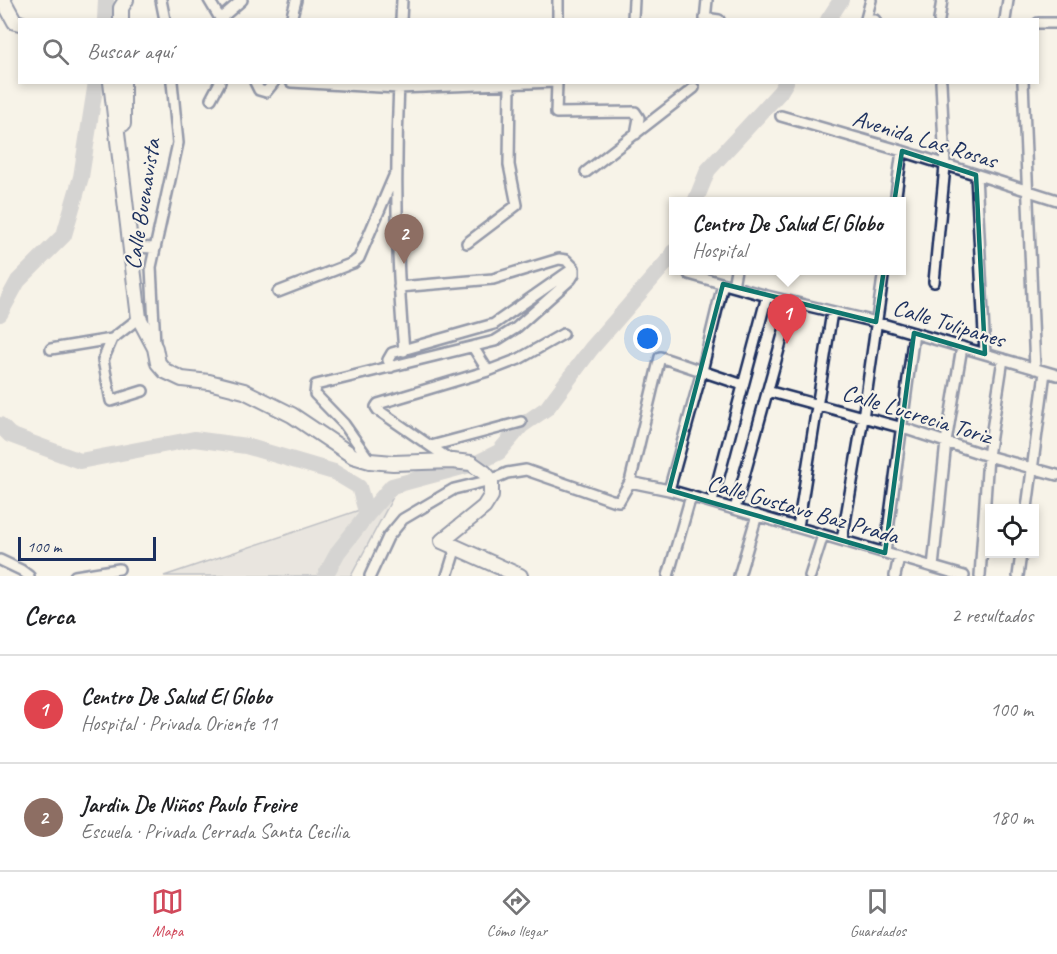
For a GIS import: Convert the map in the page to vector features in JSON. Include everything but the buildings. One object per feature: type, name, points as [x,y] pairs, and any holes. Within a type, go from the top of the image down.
[{"type":"street","points":[[3,0],[15,22],[18,23]]},
{"type":"street","points":[[161,0],[165,18]]},
{"type":"street","points":[[209,0],[219,18]]},
{"type":"street","points":[[221,18],[242,0]]},
{"type":"street","points":[[292,18],[296,0]]},
{"type":"street","points":[[401,18],[402,0]]},
{"type":"street","points":[[558,0],[558,18]]},
{"type":"street","points":[[633,18],[634,0]]},
{"type":"street","points":[[705,18],[707,0]]},
{"type":"street","points":[[866,18],[871,0]]},
{"type":"street","points":[[939,18],[942,0]]},
{"type":"street","points":[[1005,18],[1008,0]]},
{"type":"street","points":[[1039,23],[1057,23]]},
{"type":"street","points":[[111,84],[139,318],[155,348]]},
{"type":"street","points":[[120,147],[124,114],[123,84]]},
{"type":"street","name":"Calle Buenavista","points":[[172,84],[178,143],[151,267],[155,348],[158,363],[165,371],[182,379],[209,382],[244,391],[292,414],[353,456],[370,461],[393,463],[452,461],[471,463],[487,476]]},
{"type":"street","points":[[211,99],[219,84]]},
{"type":"street","points":[[256,84],[260,90],[266,92],[272,84]]},
{"type":"street","points":[[362,84],[454,84]]},
{"type":"street","points":[[467,243],[517,205],[509,165],[510,84]]},
{"type":"street","points":[[556,84],[556,113],[635,112],[639,118],[636,134]]},
{"type":"street","points":[[934,282],[945,166],[941,84]]},
{"type":"street","points":[[1023,84],[1040,370],[1028,504]]},
{"type":"street","points":[[398,85],[396,169],[398,283],[404,351]]},
{"type":"street","points":[[586,172],[694,88]]},
{"type":"street","name":"Avenida Las Rosas","points":[[781,116],[1057,200]]},
{"type":"street","points":[[896,197],[902,151]]},
{"type":"street","points":[[278,292],[353,263],[359,258],[389,191],[396,169]]},
{"type":"street","points":[[976,175],[985,354]]},
{"type":"street","points":[[131,247],[155,248]]},
{"type":"street","points":[[370,461],[344,424],[315,394],[316,385],[495,341],[516,328],[571,279],[574,268],[566,260],[559,259],[493,279],[398,283]]},
{"type":"street","points":[[391,367],[388,360],[393,354],[494,324],[574,268]]},
{"type":"street","name":"Calle Tulipanes","points":[[693,275],[767,296],[876,322],[1057,375]]},
{"type":"street","points":[[669,490],[702,371],[728,285],[733,275]]},
{"type":"street","points":[[842,540],[863,418],[883,275]]},
{"type":"street","points":[[712,502],[767,296]]},
{"type":"street","points":[[735,509],[792,302]]},
{"type":"street","points":[[798,527],[832,312]]},
{"type":"street","points":[[51,350],[112,339],[139,318]]},
{"type":"street","points":[[885,553],[914,333]]},
{"type":"street","points":[[452,461],[378,410],[376,407],[378,404],[488,371],[519,359],[563,334]]},
{"type":"street","points":[[112,339],[103,360],[111,401],[142,391]]},
{"type":"street","points":[[473,347],[488,371]]},
{"type":"street","points":[[933,567],[946,442],[963,347]]},
{"type":"street","points":[[370,576],[388,537],[403,519],[454,489],[487,476],[526,470],[619,501],[630,482],[660,357],[743,385]]},
{"type":"street","points":[[980,576],[988,456],[1003,359]]},
{"type":"street","name":"Calle Lucrecia Toriz","points":[[767,391],[903,428],[988,456],[1057,475]]},
{"type":"street","points":[[431,446],[521,422]]},
{"type":"street","points":[[487,476],[491,496],[483,507],[442,541],[520,576]]},
{"type":"street","name":"Calle Gustavo Baz Prada","points":[[630,482],[691,496],[964,576]]},
{"type":"street","points":[[668,576],[691,496]]},
{"type":"street","points":[[739,576],[757,515]]},
{"type":"street","points":[[810,576],[823,534]]},
{"type":"street","points":[[447,576],[456,547]]},
{"type":"street","points":[[895,576],[900,557]]},
{"type":"street","points":[[1018,576],[1020,558]]},
{"type":"street","points":[[0,560],[29,576]]},
{"type":"street","points":[[75,576],[119,569]]},
{"type":"highlighted area","points":[[902,151],[976,175],[985,354],[914,333],[885,553],[669,490],[723,284],[876,322]]},
{"type":"shaded area","points":[[392,499],[351,576],[164,576]]},
{"type":"waterway","points":[[105,18],[106,0]]},
{"type":"waterway","points":[[829,18],[841,0]]},
{"type":"waterway","points":[[0,314],[18,281],[64,235],[81,177],[96,84]]},
{"type":"waterway","points":[[697,197],[708,170],[785,84]]},
{"type":"waterway","points":[[367,515],[392,486],[477,463],[499,452],[521,426],[547,408],[591,349],[669,259]]},
{"type":"waterway","points":[[0,425],[10,435],[80,461],[194,439],[246,446],[334,472],[359,487],[367,515],[338,552],[325,576]]},
{"type":"place","name":"Jardin De Niños Paulo Freire","points":[[404,264]]},
{"type":"place","name":"Centro De Salud El Globo","points":[[787,344]]}]
